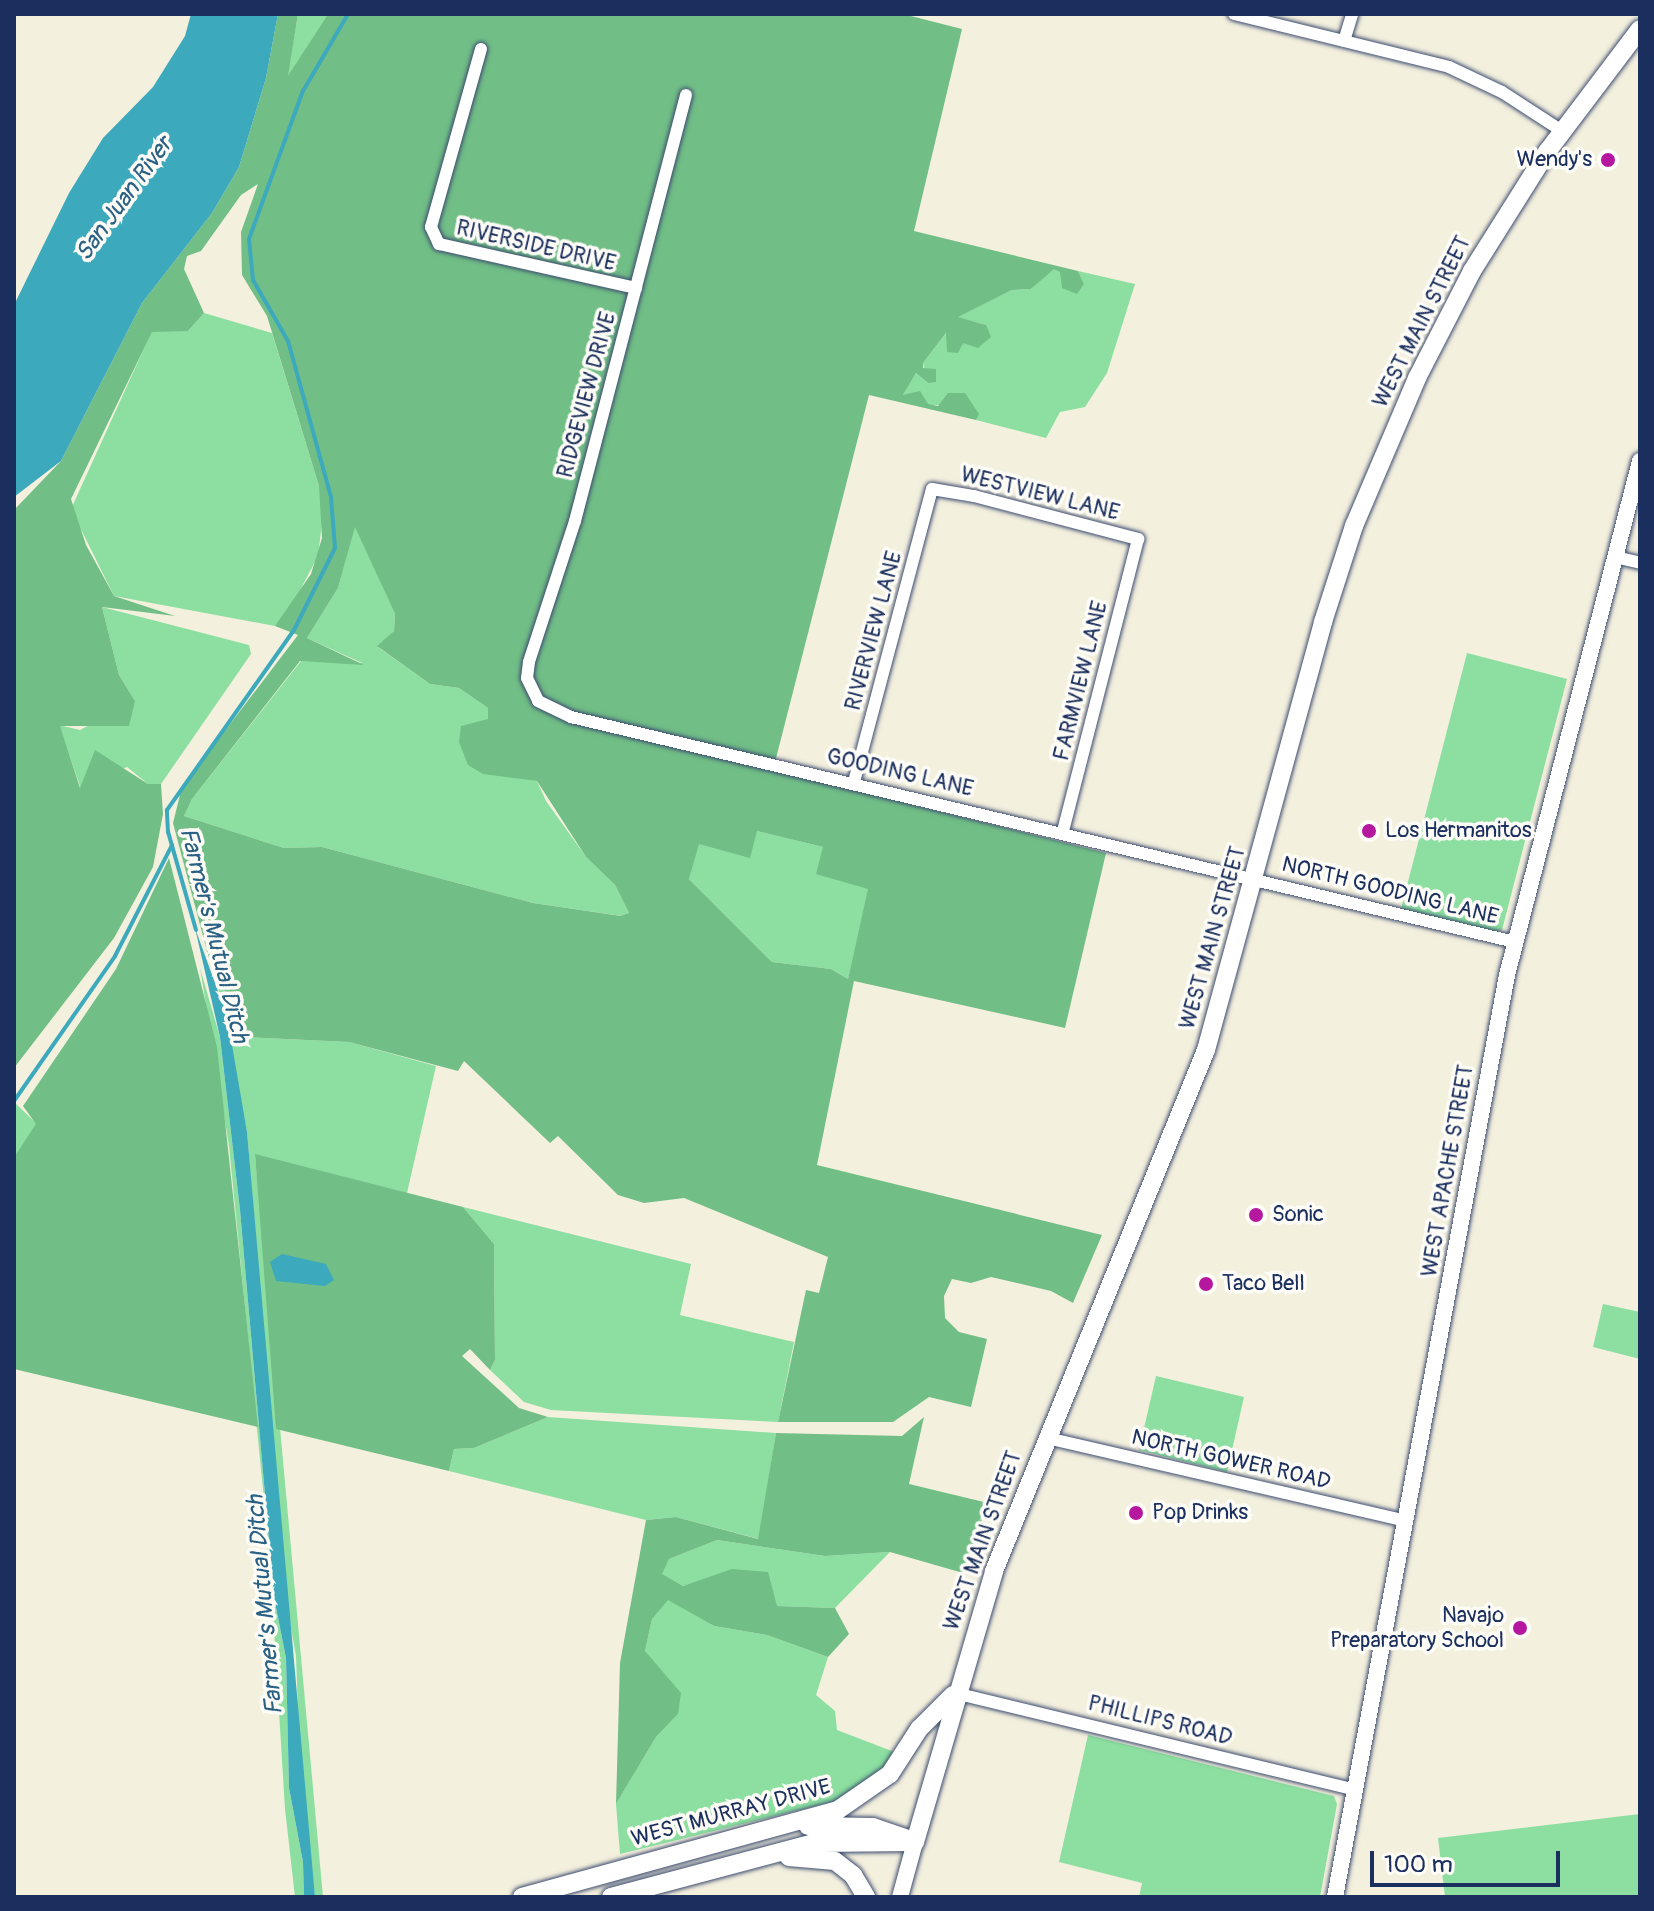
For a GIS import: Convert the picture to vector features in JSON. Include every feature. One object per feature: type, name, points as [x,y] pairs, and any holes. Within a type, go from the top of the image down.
[{"type":"highway","name":"WEST MAIN STREET","points":[[915,1842],[955,1693],[994,1571],[1182,1121],[1256,879],[1323,622],[1372,481],[1472,271],[1562,131],[1640,29]]},
{"type":"highway","name":"WEST MURRAY DRIVE","points":[[522,1897],[752,1835],[860,1799],[890,1774],[919,1729],[955,1693]]},
{"type":"highway","points":[[752,1835],[858,1825],[915,1842]]},
{"type":"highway","points":[[611,1897],[814,1843],[915,1842]]},
{"type":"highway","points":[[750,1859],[820,1856],[835,1861],[853,1875],[866,1897]]},
{"type":"main road","name":"WEST APACHE STREET","points":[[1335,1897],[1515,942],[1640,461]]},
{"type":"main road","name":"WEST MAIN STREET","points":[[900,1897],[915,1842]]},
{"type":"street","points":[[1234,14],[1477,78],[1562,131]]},
{"type":"street","points":[[1344,41],[1352,14]]},
{"type":"street","name":"RIVERSIDE DRIVE","points":[[481,49],[431,227],[439,244],[636,288]]},
{"type":"street","name":"RIDGEVIEW DRIVE","points":[[538,701],[527,678],[529,662],[575,521],[686,95]]},
{"type":"street","name":"WESTVIEW LANE","points":[[932,489],[1138,539]]},
{"type":"street","name":"RIVERVIEW LANE","points":[[854,782],[932,489]]},
{"type":"street","name":"FARMVIEW LANE","points":[[1063,832],[1138,539]]},
{"type":"street","points":[[1615,557],[1640,563]]},
{"type":"street","name":"GOODING LANE","points":[[538,701],[571,717],[1256,879]]},
{"type":"street","name":"NORTH GOODING LANE","points":[[1256,879],[1515,942]]},
{"type":"street","name":"NORTH GOWER ROAD","points":[[1047,1438],[1406,1521]]},
{"type":"street","name":"PHILLIPS ROAD","points":[[955,1693],[1355,1790]]},
{"type":"green space","points":[[278,14],[298,14],[288,76],[328,14],[903,14],[962,29],[914,231],[1078,271],[1084,284],[1077,294],[1062,288],[1060,272],[1054,269],[1031,289],[1012,290],[958,317],[986,325],[991,337],[978,348],[963,343],[958,353],[947,352],[946,333],[923,363],[923,368],[936,369],[936,382],[928,383],[916,373],[903,395],[920,391],[928,404],[938,406],[948,393],[965,393],[979,414],[976,420],[869,395],[773,770],[1106,853],[1065,1028],[854,981],[817,1165],[1102,1235],[1073,1303],[1051,1291],[991,1277],[971,1283],[952,1279],[944,1296],[945,1318],[959,1332],[987,1339],[971,1407],[929,1397],[893,1422],[778,1422],[806,1290],[819,1293],[828,1257],[684,1198],[644,1203],[618,1195],[558,1136],[550,1143],[464,1061],[458,1071],[349,1042],[246,1037],[208,955],[173,823],[182,787],[298,635],[275,626],[311,574],[322,538],[319,486],[267,316],[242,275],[241,232],[258,184],[241,195],[201,251],[187,256],[184,269],[204,313],[188,331],[152,332],[71,499],[86,545],[114,596],[175,616],[102,607],[119,675],[135,701],[129,726],[60,726],[80,788],[95,750],[148,784],[161,784],[163,814],[153,867],[114,938],[14,1068],[14,510],[61,461],[142,303],[212,213],[239,167],[266,78]],"holes":[[[355,527],[395,614],[394,631],[377,646],[430,684],[459,688],[488,708],[488,719],[461,726],[459,742],[468,765],[483,774],[537,781],[586,857],[615,885],[629,913],[621,916],[533,903],[322,847],[284,848],[184,816],[192,799],[300,661],[364,665],[307,638],[338,588]],[[757,831],[823,847],[816,874],[868,889],[848,979],[831,969],[772,962],[689,879],[699,844],[750,858]]]},
{"type":"green space","points":[[298,14],[328,14],[287,79]]},
{"type":"green space","points":[[1054,268],[1084,284],[1078,271],[1135,284],[1107,373],[1085,407],[1060,412],[1046,438],[976,420],[978,414],[971,405],[928,405],[903,395],[916,373],[928,383],[923,363],[947,332],[947,352],[986,325],[957,317],[1012,290],[1031,289]]},
{"type":"green space","points":[[204,313],[272,333],[324,506],[318,556],[287,615],[275,626],[114,596],[71,509],[152,331],[188,331]]},
{"type":"green space","points":[[355,525],[395,614],[394,631],[378,647],[430,684],[459,688],[488,708],[510,776],[537,781],[546,801],[586,857],[615,885],[629,913],[622,916],[533,903],[322,847],[284,848],[184,816],[192,799],[301,661],[362,663],[307,638],[338,588]]},
{"type":"green space","points":[[102,607],[249,645],[251,654],[161,784],[148,784],[127,767],[81,789],[59,725],[80,730],[135,701],[119,675]]},
{"type":"green space","points":[[1467,653],[1567,679],[1502,930],[1493,932],[1401,909]]},
{"type":"green space","points":[[757,831],[823,847],[869,889],[848,979],[831,969],[772,962],[689,879],[698,844]]},
{"type":"green space","points":[[169,858],[217,1047],[258,1427],[14,1369],[14,1157],[36,1124],[23,1106],[116,969]]},
{"type":"green space","points":[[214,967],[246,1037],[349,1042],[436,1066],[407,1193],[255,1155],[323,1897],[315,1897],[300,1769],[296,1656],[285,1594],[247,1132]]},
{"type":"green space","points":[[200,968],[220,1037],[240,1210],[274,1597],[286,1658],[289,1788],[303,1862],[304,1897],[295,1897],[285,1809],[269,1550],[229,1146]]},
{"type":"green space","points":[[14,1102],[37,1124],[14,1157]]},
{"type":"green space","points":[[255,1154],[463,1207],[494,1244],[495,1360],[490,1370],[470,1349],[462,1356],[519,1408],[548,1417],[474,1448],[454,1449],[449,1471],[276,1429]]},
{"type":"green space","points":[[463,1207],[691,1264],[680,1315],[794,1342],[778,1422],[551,1410],[524,1402],[490,1370],[495,1360],[494,1244]]},
{"type":"green space","points":[[1603,1304],[1640,1312],[1640,1359],[1593,1347]]},
{"type":"green space","points":[[1156,1376],[1244,1397],[1227,1472],[1139,1450]]},
{"type":"green space","points":[[548,1417],[776,1433],[759,1539],[676,1517],[646,1520],[449,1471],[454,1449],[474,1448]]},
{"type":"green space","points":[[924,1417],[909,1484],[988,1503],[963,1573],[890,1552],[825,1556],[717,1540],[669,1559],[662,1574],[683,1586],[732,1569],[768,1572],[777,1606],[835,1608],[849,1634],[828,1657],[767,1635],[714,1626],[668,1600],[652,1619],[645,1651],[681,1693],[678,1714],[656,1737],[616,1804],[620,1663],[646,1520],[676,1517],[758,1539],[776,1433],[902,1436]]},
{"type":"green space","points":[[717,1540],[825,1556],[890,1552],[835,1608],[777,1606],[707,1579],[683,1586],[661,1574],[669,1559]]},
{"type":"green space","points":[[668,1599],[714,1626],[767,1635],[828,1657],[816,1695],[835,1711],[837,1730],[897,1753],[879,1773],[840,1800],[620,1854],[616,1804],[656,1737],[678,1714],[661,1673],[645,1651],[652,1619]]},
{"type":"green space","points":[[1088,1735],[1334,1796],[1337,1804],[1320,1897],[1139,1897],[1142,1883],[1059,1862]]},
{"type":"green space","points":[[1640,1814],[1640,1897],[1445,1897],[1438,1838]]},
{"type":"water","name":"San Juan River","points":[[191,14],[278,14],[266,78],[239,167],[212,213],[142,303],[61,461],[14,497],[14,305],[69,193],[103,138],[153,87],[185,36]]},
{"type":"water","points":[[195,928],[227,1016],[247,1132],[315,1897],[304,1897],[303,1862],[289,1788],[286,1658],[274,1597],[240,1210],[220,1037]]},
{"type":"water","points":[[282,1254],[326,1264],[334,1280],[325,1286],[276,1281],[270,1262]]},
{"type":"waterway","name":"Farmer's Mutual Ditch","points":[[196,930],[168,832],[167,810],[294,630],[335,548],[331,497],[288,341],[253,280],[249,239],[303,91],[348,14]]},
{"type":"waterway","points":[[14,1101],[115,956],[172,845]]},
{"type":"place","name":"Wendy's","points":[[1608,160]]},
{"type":"place","name":"Los Hermanitos","points":[[1369,831]]},
{"type":"place","name":"Sonic","points":[[1256,1215]]},
{"type":"place","name":"Taco Bell","points":[[1206,1284]]},
{"type":"place","name":"Pop Drinks","points":[[1136,1513]]},
{"type":"place","name":"Navajo Preparatory School","points":[[1520,1628]]}]
